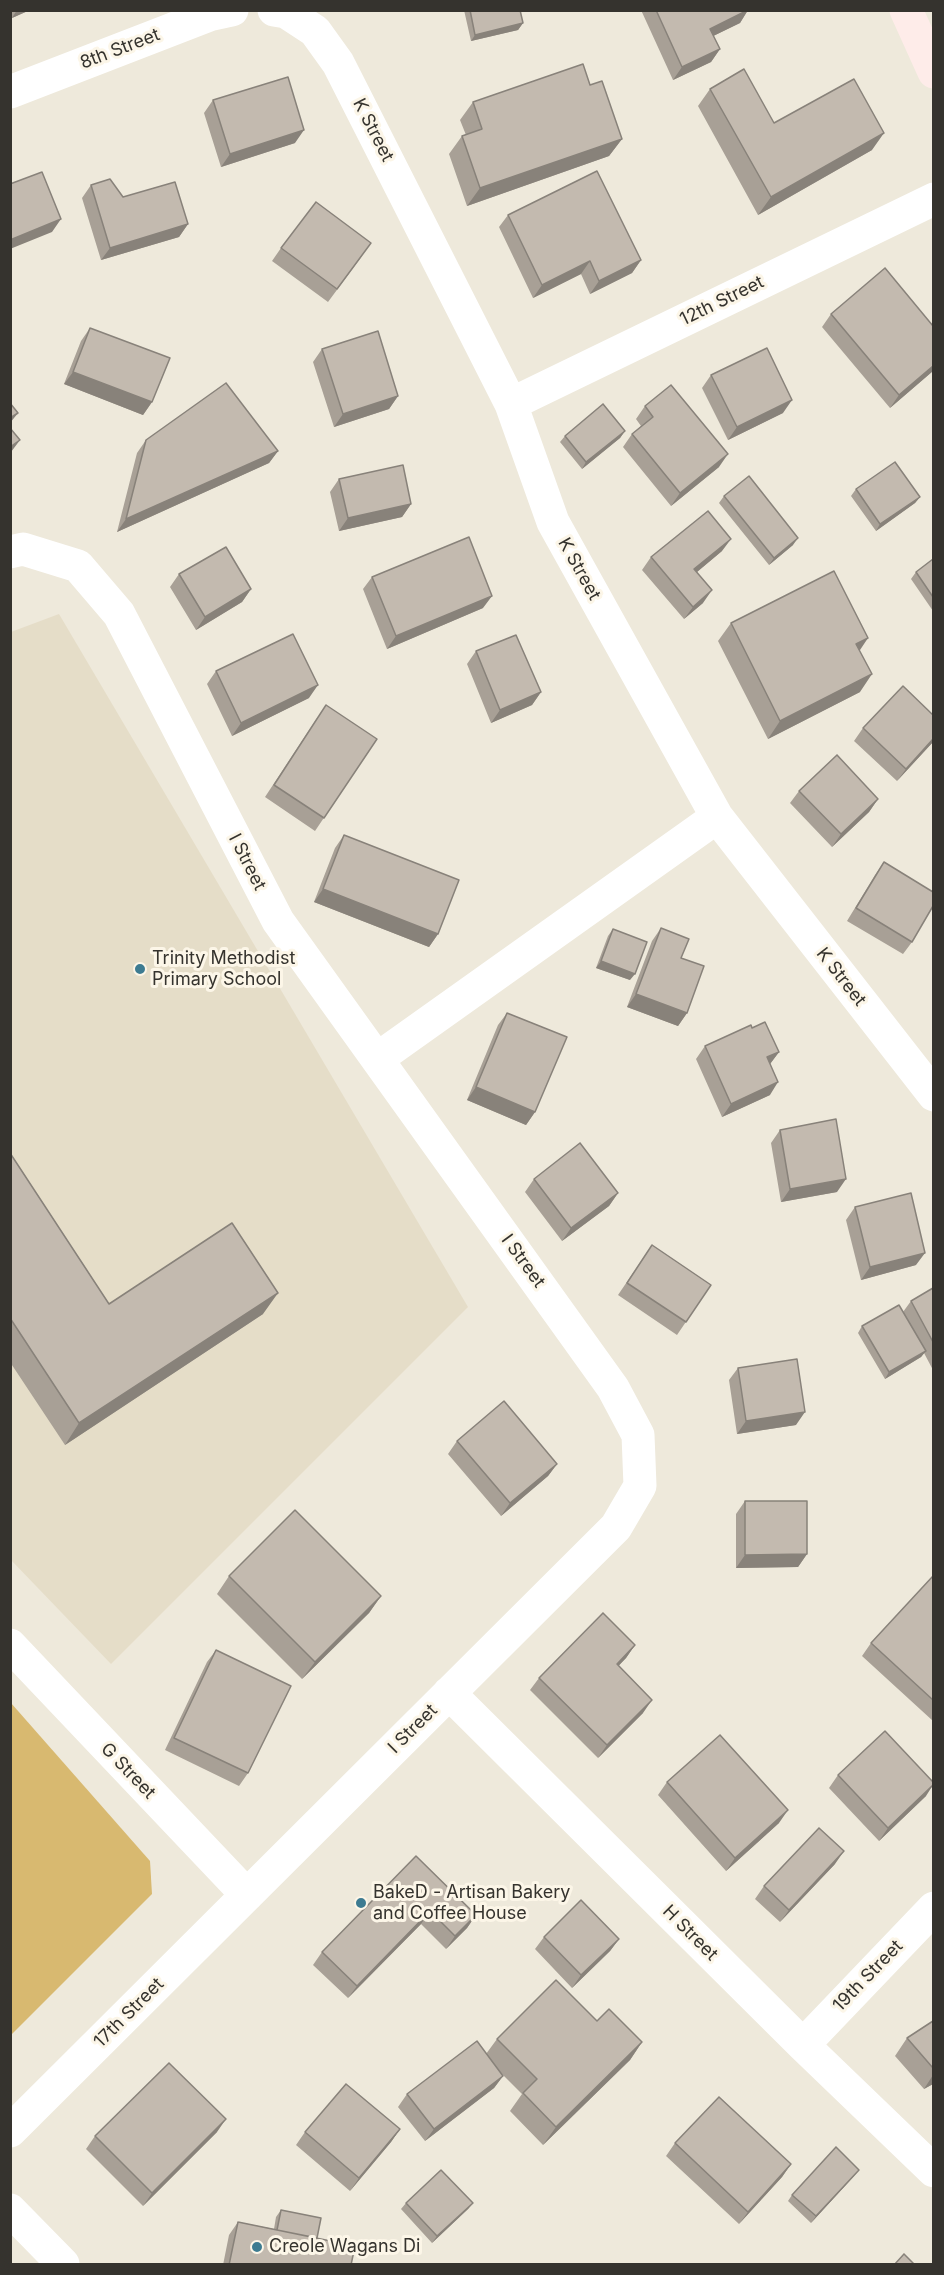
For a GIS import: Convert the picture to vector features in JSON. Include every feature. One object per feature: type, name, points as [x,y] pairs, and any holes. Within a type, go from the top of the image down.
[{"type":"street","name":"8th Street","points":[[10,92],[208,15],[232,10]]},
{"type":"street","points":[[906,10],[933,72]]},
{"type":"street","name":"K Street","points":[[280,11],[315,31],[338,63],[511,404],[553,522],[717,817],[933,1095]]},
{"type":"street","name":"12th Street","points":[[511,404],[933,199]]},
{"type":"street","name":"I Street","points":[[10,552],[23,549],[78,566],[119,614],[278,921],[613,1388],[638,1435],[640,1486],[616,1527],[247,1895]]},
{"type":"street","points":[[377,1059],[717,817]]},
{"type":"street","name":"G Street","points":[[10,1645],[247,1895]]},
{"type":"street","name":"H Street","points":[[449,1693],[933,2171]]},
{"type":"street","name":"17th Street","points":[[10,2131],[247,1895]]},
{"type":"street","name":"19th Street","points":[[803,2045],[933,1908]]},
{"type":"street","points":[[10,2210],[63,2265]]},
{"type":"shaded area","name":"Trinity Methodist Primary School","points":[[59,614],[468,1307],[111,1664],[11,1560],[11,632]]},
{"type":"shaded area","points":[[11,1703],[150,1861],[152,1894],[11,2035]]},
{"type":"building","points":[[470,10],[520,10],[523,23],[475,35]]},
{"type":"building","points":[[656,10],[748,10],[710,29],[720,49],[682,67]]},
{"type":"building","points":[[583,64],[590,85],[602,81],[622,139],[480,188],[462,136],[482,129],[473,102]]},
{"type":"building","points":[[744,69],[774,123],[854,79],[884,133],[771,197],[710,89]]},
{"type":"building","points":[[288,77],[304,130],[230,154],[213,100]]},
{"type":"building","points":[[597,171],[641,260],[599,281],[590,261],[542,285],[508,215]]},
{"type":"building","points":[[42,172],[61,219],[10,240],[10,184]]},
{"type":"building","points":[[110,179],[123,197],[175,182],[188,224],[110,248],[91,185]]},
{"type":"building","points":[[316,202],[371,243],[337,289],[281,248]]},
{"type":"building","points":[[885,268],[933,326],[933,366],[899,395],[831,314]]},
{"type":"building","points":[[90,328],[170,358],[152,402],[73,372]]},
{"type":"building","points":[[378,331],[398,396],[343,414],[322,349]]},
{"type":"building","points":[[767,348],[792,400],[737,427],[711,375]]},
{"type":"building","points":[[226,383],[278,451],[126,519],[146,440]]},
{"type":"building","points":[[671,385],[728,454],[680,493],[632,434],[653,417],[645,406]]},
{"type":"building","points":[[10,403],[18,413],[10,418]]},
{"type":"building","points":[[603,404],[625,431],[586,462],[565,436]]},
{"type":"building","points":[[10,428],[20,440],[10,447]]},
{"type":"building","points":[[895,462],[920,497],[880,524],[856,489]]},
{"type":"building","points":[[403,465],[411,504],[348,518],[339,479]]},
{"type":"building","points":[[749,476],[798,538],[774,558],[724,496]]},
{"type":"building","points":[[708,511],[731,539],[694,569],[712,590],[693,607],[651,557]]},
{"type":"building","points":[[469,537],[492,596],[396,636],[372,577]]},
{"type":"building","points":[[226,547],[251,589],[205,617],[179,574]]},
{"type":"building","points":[[933,559],[933,597],[916,572]]},
{"type":"building","points":[[834,571],[868,638],[856,644],[872,674],[780,721],[731,623]]},
{"type":"building","points":[[293,634],[318,685],[241,723],[216,671]]},
{"type":"building","points":[[516,635],[541,692],[500,710],[476,651]]},
{"type":"building","points":[[903,686],[933,715],[933,739],[906,769],[863,728]]},
{"type":"building","points":[[326,705],[377,739],[324,818],[274,785]]},
{"type":"building","points":[[837,755],[878,799],[841,834],[799,791]]},
{"type":"building","points":[[344,835],[459,880],[438,934],[323,889]]},
{"type":"building","points":[[884,862],[933,892],[933,906],[912,942],[856,908]]},
{"type":"building","points":[[661,928],[689,939],[681,958],[704,966],[687,1013],[636,994]]},
{"type":"building","points":[[613,929],[647,942],[635,974],[601,961]]},
{"type":"building","points":[[507,1013],[567,1037],[535,1112],[476,1087]]},
{"type":"building","points":[[765,1022],[779,1052],[767,1057],[778,1082],[731,1104],[705,1046],[751,1025],[752,1028]]},
{"type":"building","points":[[836,1119],[846,1179],[790,1189],[780,1130]]},
{"type":"building","points":[[580,1143],[618,1193],[571,1228],[534,1179]]},
{"type":"building","points":[[10,1153],[109,1304],[232,1223],[278,1293],[79,1423],[10,1318]]},
{"type":"building","points":[[911,1193],[925,1253],[870,1267],[855,1207]]},
{"type":"building","points":[[652,1245],[711,1285],[686,1322],[627,1283]]},
{"type":"building","points":[[933,1288],[933,1342],[911,1301]]},
{"type":"building","points":[[899,1305],[926,1351],[889,1372],[862,1326]]},
{"type":"building","points":[[797,1359],[805,1412],[746,1421],[738,1368]]},
{"type":"building","points":[[504,1401],[557,1464],[510,1503],[457,1441]]},
{"type":"building","points":[[745,1501],[807,1501],[807,1554],[745,1555]]},
{"type":"building","points":[[295,1510],[381,1596],[315,1662],[229,1576]]},
{"type":"building","points":[[933,1576],[933,1700],[871,1643]]},
{"type":"building","points":[[603,1613],[635,1645],[617,1664],[652,1700],[607,1745],[539,1678]]},
{"type":"building","points":[[216,1650],[291,1686],[248,1773],[174,1738]]},
{"type":"building","points":[[885,1731],[933,1782],[933,1785],[888,1828],[838,1775]]},
{"type":"building","points":[[720,1735],[788,1810],[735,1858],[667,1782]]},
{"type":"building","points":[[819,1828],[844,1851],[789,1910],[764,1886]]},
{"type":"building","points":[[416,1856],[476,1915],[455,1936],[430,1911],[357,1986],[322,1952]]},
{"type":"building","points":[[581,1900],[619,1939],[581,1975],[544,1937]]},
{"type":"building","points":[[556,1980],[597,2021],[609,2009],[642,2042],[556,2127],[523,2093],[537,2079],[497,2039]]},
{"type":"building","points":[[933,2021],[933,2068],[907,2038]]},
{"type":"building","points":[[477,2041],[503,2076],[434,2129],[407,2094]]},
{"type":"building","points":[[169,2063],[226,2119],[152,2193],[95,2136]]},
{"type":"building","points":[[346,2084],[400,2129],[359,2178],[305,2132]]},
{"type":"building","points":[[719,2097],[791,2164],[748,2212],[675,2143]]},
{"type":"building","points":[[836,2147],[859,2170],[816,2216],[792,2195]]},
{"type":"building","points":[[441,2170],[473,2203],[437,2236],[406,2203]]},
{"type":"building","points":[[281,2210],[321,2218],[317,2238],[277,2230]]},
{"type":"building","points":[[238,2222],[355,2246],[351,2265],[229,2265]]},
{"type":"building","points":[[904,2254],[915,2265],[894,2265]]},
{"type":"place","name":"Trinity Methodist Primary School","points":[[140,969]]},
{"type":"place","name":"BakeD - Artisan Bakery and Coffee House","points":[[361,1903]]},
{"type":"place","name":"Creole Wagans Di","points":[[257,2247]]}]
